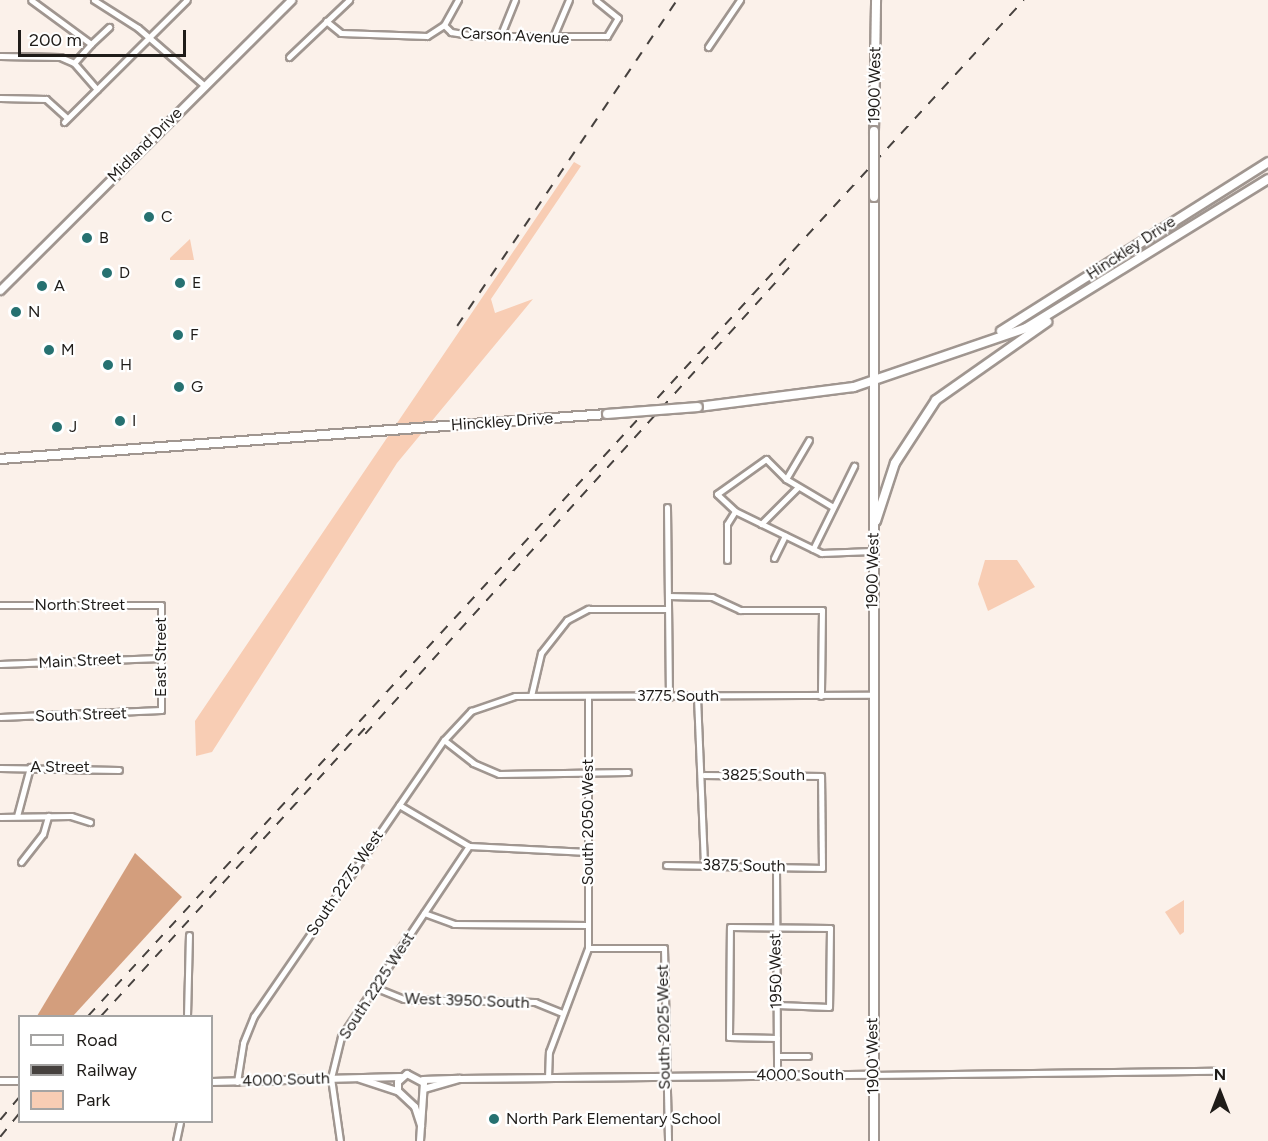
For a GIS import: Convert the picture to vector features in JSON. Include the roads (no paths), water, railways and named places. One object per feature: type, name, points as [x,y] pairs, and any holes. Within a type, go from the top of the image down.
[{"type":"main road","name":"Midland Drive","points":[[0,290],[291,0]]},
{"type":"main road","name":"1900 West","points":[[874,1141],[872,551],[876,0]]},
{"type":"main road","name":"Hinckley Drive","points":[[995,335],[1268,162]]},
{"type":"main road","name":"Hinckley Drive","points":[[0,459],[698,407],[812,396],[874,379],[995,335],[1026,328],[1071,304],[1268,179]]},
{"type":"main road","points":[[873,528],[895,463],[936,400],[1071,304]]},
{"type":"street","points":[[33,3],[40,0]]},
{"type":"street","points":[[94,0],[149,36],[205,86]]},
{"type":"street","points":[[0,98],[46,99],[66,120],[187,0]]},
{"type":"street","points":[[289,57],[350,0]]},
{"type":"street","points":[[444,25],[458,0]]},
{"type":"street","points":[[502,32],[515,0]]},
{"type":"street","points":[[554,35],[569,0]]},
{"type":"street","name":"Carson Avenue","points":[[326,21],[341,33],[427,36],[444,25],[452,32],[476,36],[502,32],[607,36],[618,18],[596,0]]},
{"type":"street","points":[[708,47],[740,0]]},
{"type":"street","points":[[33,3],[91,44]]},
{"type":"street","points":[[74,63],[109,27]]},
{"type":"street","points":[[0,56],[60,57],[74,63],[97,89]]},
{"type":"street","points":[[786,479],[809,440]]},
{"type":"street","points":[[833,507],[786,479],[766,459],[717,494],[735,511],[813,549],[872,551]]},
{"type":"street","points":[[813,549],[854,466]]},
{"type":"street","points":[[761,524],[798,487]]},
{"type":"street","points":[[667,507],[669,697]]},
{"type":"street","points":[[727,560],[728,524],[735,511]]},
{"type":"street","points":[[774,558],[784,535]]},
{"type":"street","points":[[668,596],[712,597],[740,610],[822,610],[821,696]]},
{"type":"street","name":"North Street","points":[[0,605],[161,605]]},
{"type":"street","name":"East Street","points":[[161,605],[161,710]]},
{"type":"street","points":[[531,696],[541,653],[567,620],[588,609],[668,609]]},
{"type":"street","name":"Main Street","points":[[0,664],[161,658]]},
{"type":"street","name":"3775 South","points":[[485,703],[531,696],[872,695]]},
{"type":"street","name":"South 2050 West","points":[[588,696],[588,948]]},
{"type":"street","points":[[697,697],[704,775],[704,866]]},
{"type":"street","name":"South 2275 West","points":[[237,1082],[243,1043],[254,1016],[444,740],[485,703]]},
{"type":"street","name":"South Street","points":[[0,717],[161,710]]},
{"type":"street","points":[[444,740],[474,763],[499,774],[628,772]]},
{"type":"street","points":[[17,816],[30,767]]},
{"type":"street","name":"A Street","points":[[0,768],[119,770]]},
{"type":"street","name":"3825 South","points":[[704,775],[821,776],[822,868]]},
{"type":"street","points":[[399,805],[469,846],[588,852]]},
{"type":"street","points":[[21,862],[43,834],[48,816]]},
{"type":"street","points":[[0,817],[48,816],[90,822]]},
{"type":"street","name":"South 2225 West","points":[[340,1141],[331,1078],[341,1037],[469,846]]},
{"type":"street","name":"3875 South","points":[[666,865],[822,868]]},
{"type":"street","name":"1950 West","points":[[776,867],[777,1076]]},
{"type":"street","points":[[424,913],[454,924],[588,925]]},
{"type":"street","points":[[777,1005],[829,1006],[830,928],[730,927],[729,1037],[777,1038]]},
{"type":"street","points":[[187,1015],[189,935]]},
{"type":"street","points":[[548,1078],[549,1052],[588,948]]},
{"type":"street","name":"South 2025 West","points":[[588,948],[664,948],[668,1141]]},
{"type":"street","name":"West 3950 South","points":[[374,987],[404,999],[535,1002],[562,1013]]},
{"type":"street","points":[[777,1056],[808,1056]]},
{"type":"street","name":"4000 South","points":[[423,1080],[1212,1071]]},
{"type":"street","points":[[420,1141],[421,1126],[423,1092],[423,1080],[414,1074],[401,1077],[398,1091],[409,1100],[421,1126]]},
{"type":"street","name":"4000 South","points":[[213,1082],[401,1077]]},
{"type":"street","name":"4000 South","points":[[360,1079],[398,1091]]},
{"type":"street","name":"4000 South","points":[[423,1092],[460,1079]]},
{"type":"street","points":[[0,1081],[18,1081]]},
{"type":"street","points":[[409,1100],[423,1092]]},
{"type":"street","points":[[176,1141],[180,1123]]},
{"type":"railway","points":[[457,326],[677,0]]},
{"type":"railway","points":[[89,1015],[1024,0]]},
{"type":"railway","points":[[365,734],[795,261]]},
{"type":"railway","points":[[102,1015],[369,724]]},
{"type":"railway","points":[[0,1120],[18,1098]]},
{"type":"railway","points":[[0,1137],[18,1114]]},
{"type":"place","name":"C","points":[[149,217]]},
{"type":"place","name":"B","points":[[87,238]]},
{"type":"place","name":"D","points":[[107,273]]},
{"type":"place","name":"E","points":[[180,283]]},
{"type":"place","name":"A","points":[[42,286]]},
{"type":"place","name":"N","points":[[16,312]]},
{"type":"place","name":"F","points":[[178,335]]},
{"type":"place","name":"M","points":[[49,350]]},
{"type":"place","name":"H","points":[[108,365]]},
{"type":"place","name":"G","points":[[179,387]]},
{"type":"place","name":"I","points":[[120,421]]},
{"type":"place","name":"J","points":[[57,427]]},
{"type":"place","name":"North Park Elementary School","points":[[494,1119]]}]
